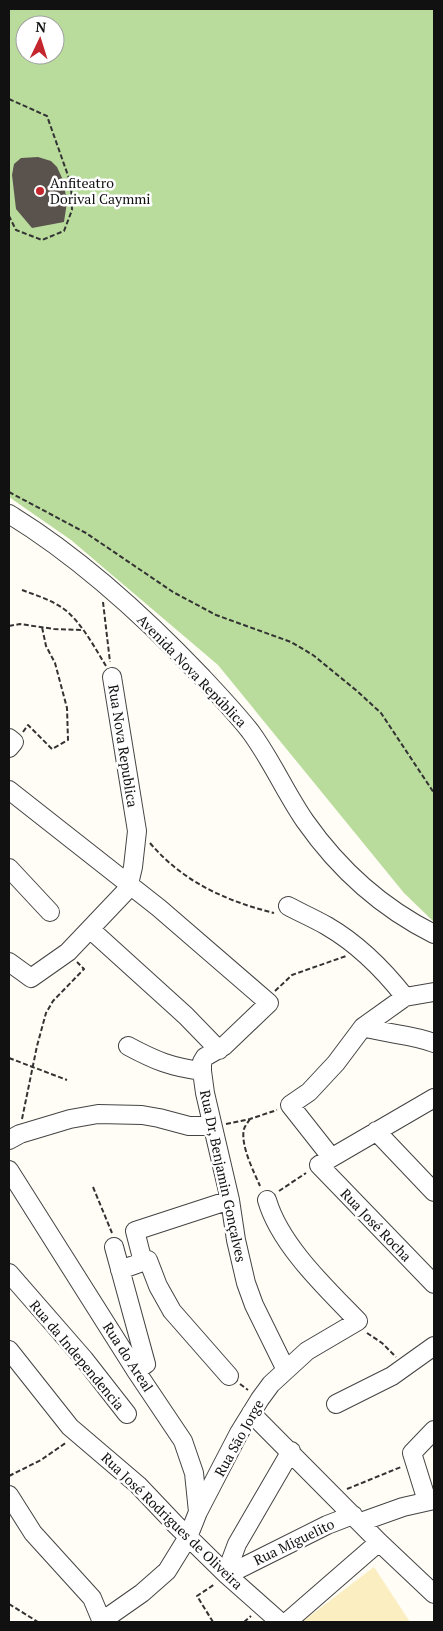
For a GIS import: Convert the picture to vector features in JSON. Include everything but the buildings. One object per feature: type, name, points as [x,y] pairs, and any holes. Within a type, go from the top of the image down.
[{"type":"street","name":"Avenida Nova República","points":[[9,514],[73,557],[167,640],[249,730],[305,821],[339,865],[355,880],[404,917],[434,934]]},
{"type":"street","name":"Rua Nova Republica","points":[[112,677],[135,817],[134,867],[129,884]]},
{"type":"street","points":[[9,790],[129,884],[267,1002]]},
{"type":"street","points":[[9,868],[50,912]]},
{"type":"street","points":[[9,962],[31,978],[68,952],[121,897],[129,884]]},
{"type":"street","points":[[283,910],[328,926],[379,966],[404,997]]},
{"type":"street","points":[[90,929],[186,1016],[218,1050]]},
{"type":"street","points":[[290,1105],[309,1092],[336,1063],[363,1026],[404,997],[434,992]]},
{"type":"street","name":"Rua Dr, Benjamin Gonçalves","points":[[267,1002],[218,1050],[205,1057],[202,1062],[202,1071],[205,1093],[230,1200],[236,1240],[246,1283],[254,1305],[286,1370]]},
{"type":"street","points":[[363,1026],[380,1032],[416,1037],[434,1043]]},
{"type":"street","points":[[128,1046],[156,1061],[202,1071]]},
{"type":"street","points":[[325,1161],[434,1098]]},
{"type":"street","name":"Rua José Rocha","points":[[290,1105],[325,1161],[434,1284]]},
{"type":"street","points":[[14,1137],[70,1119],[98,1114],[142,1115],[189,1126],[212,1126]]},
{"type":"street","points":[[376,1131],[431,1184]]},
{"type":"street","name":"Rua do Areal","points":[[9,1170],[136,1371],[183,1441],[194,1473],[198,1512]]},
{"type":"street","points":[[10,1198],[35,1210]]},
{"type":"street","points":[[143,1262],[135,1231],[230,1200]]},
{"type":"street","points":[[267,1200],[280,1229],[311,1272],[355,1323]]},
{"type":"street","points":[[114,1248],[146,1364],[136,1371]]},
{"type":"street","points":[[120,1270],[148,1260],[158,1286],[172,1311],[229,1376]]},
{"type":"street","name":"Rua da Independencia","points":[[9,1273],[84,1359],[127,1414]]},
{"type":"street","name":"Rua São Jorge","points":[[102,1622],[142,1593],[167,1571],[188,1537],[198,1512],[255,1406],[286,1370],[307,1351],[355,1323]]},
{"type":"street","points":[[336,1404],[365,1391],[434,1346]]},
{"type":"street","name":"Rua José Rodrigues de Oliveira","points":[[9,1350],[49,1403],[70,1427],[138,1485],[227,1575],[280,1622]]},
{"type":"street","name":"Rua Miguelito","points":[[255,1406],[291,1451],[379,1542],[434,1594]]},
{"type":"street","points":[[357,1519],[403,1506],[431,1501],[412,1453],[434,1430]]},
{"type":"street","name":"Rua Miguelito","points":[[227,1575],[237,1544],[291,1451]]},
{"type":"street","points":[[9,1495],[38,1538],[92,1598],[102,1622]]},
{"type":"street","name":"Rua Miguelito","points":[[227,1575],[328,1525],[357,1519]]},
{"type":"street","points":[[287,1622],[379,1542]]},
{"type":"path","points":[[9,99],[47,116],[71,184],[72,210],[64,231],[42,240],[16,230],[9,216]]},
{"type":"path","points":[[9,492],[86,533],[172,592],[216,615],[291,642],[313,655],[380,713],[434,793]]},
{"type":"path","points":[[100,581],[112,677]]},
{"type":"path","name":"Rua Nova Republica","points":[[22,590],[47,599],[63,608],[82,630],[112,677]]},
{"type":"path","points":[[9,626],[20,624],[82,630]]},
{"type":"path","points":[[10,743],[28,726],[52,749],[68,740],[67,708],[55,663],[46,646],[42,627]]},
{"type":"path","points":[[136,842],[149,841],[162,857],[190,880],[252,908],[283,910]]},
{"type":"path","points":[[267,1002],[292,976],[336,961],[360,950]]},
{"type":"path","points":[[14,1137],[46,1013],[53,1000],[84,969],[68,952]]},
{"type":"path","points":[[9,1058],[67,1080]]},
{"type":"path","points":[[212,1126],[250,1119],[290,1105]]},
{"type":"path","points":[[250,1119],[244,1130],[246,1152],[267,1200],[325,1161]]},
{"type":"path","points":[[93,1186],[112,1232],[114,1248]]},
{"type":"path","points":[[355,1323],[382,1343],[406,1366]]},
{"type":"path","points":[[229,1376],[255,1406]]},
{"type":"path","points":[[9,1476],[41,1460],[78,1434]]},
{"type":"path","points":[[334,1496],[356,1484],[414,1462]]},
{"type":"path","points":[[213,1622],[197,1596],[227,1575]]},
{"type":"path","points":[[9,1604],[38,1622]]},
{"type":"green space","points":[[9,9],[434,9],[434,922],[404,893],[218,665],[71,540],[9,497]]},
{"type":"sand","points":[[374,1567],[410,1622],[302,1622]]},
{"type":"place","name":"Anfiteatro Dorival Caymmi","points":[[40,191]]}]
